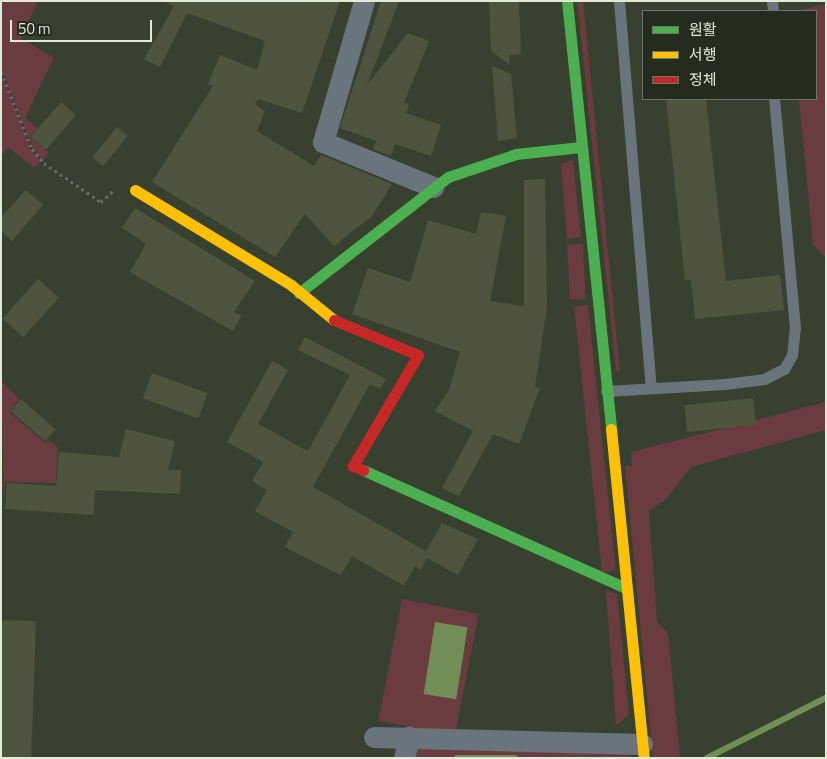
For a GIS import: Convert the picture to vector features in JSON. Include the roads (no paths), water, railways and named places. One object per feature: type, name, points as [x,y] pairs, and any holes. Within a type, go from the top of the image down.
[{"type":"street","points":[[364,1],[323,142],[433,187]]},
{"type":"street","points":[[374,737],[409,736],[643,751],[567,1]]},
{"type":"street","points":[[299,293],[433,187],[516,154],[581,147]]},
{"type":"street","points":[[135,190],[299,293],[343,327],[418,356],[352,466],[626,588]]},
{"type":"street","points":[[404,758],[409,736]]},
{"type":"lane","points":[[619,1],[651,387]]},
{"type":"lane","points":[[606,391],[646,392],[651,387],[764,379],[784,370],[792,355],[795,328],[774,100]]},
{"type":"waterway","points":[[707,758],[826,698]]},
{"type":"waterway","points":[[457,758],[515,758]]}]
